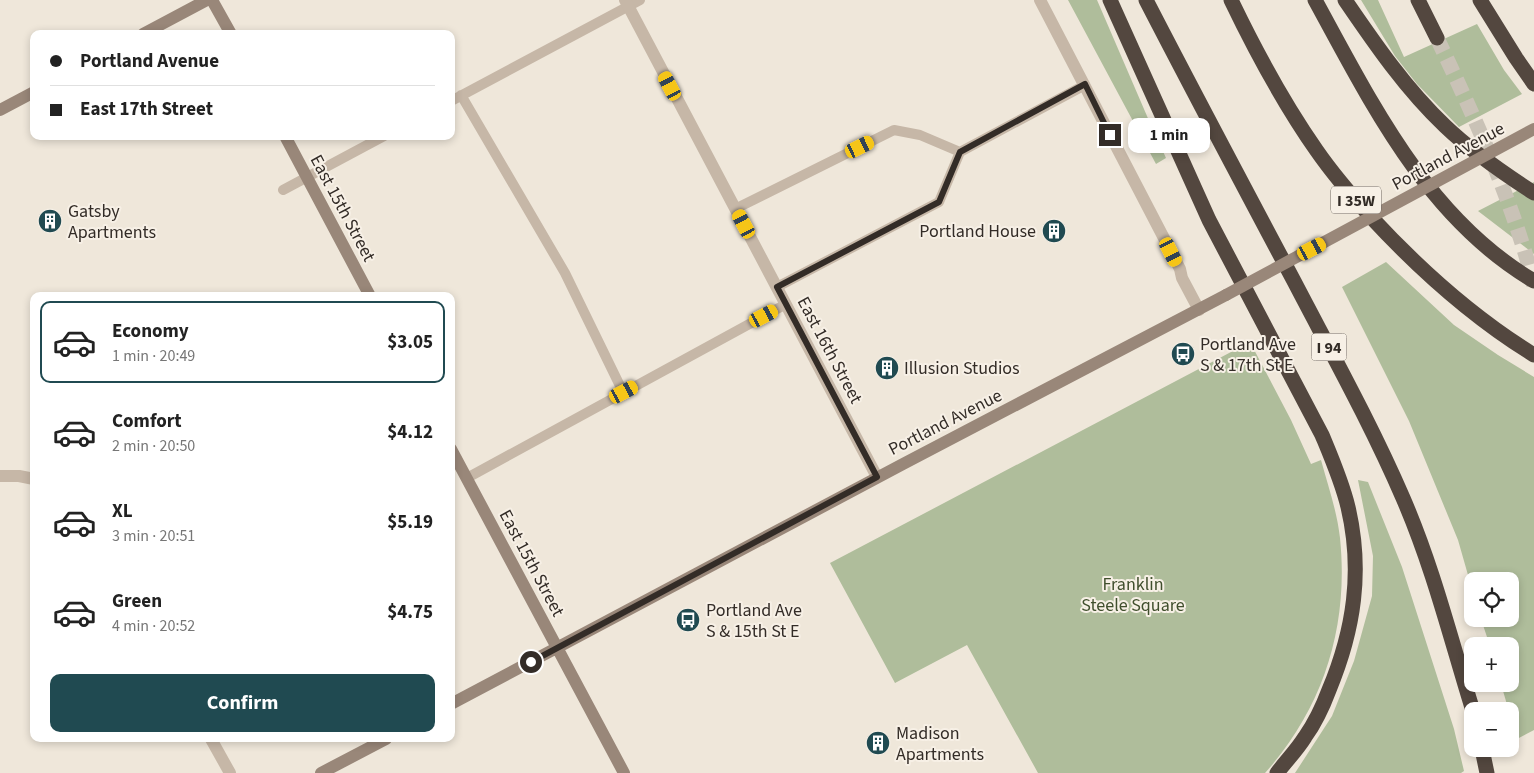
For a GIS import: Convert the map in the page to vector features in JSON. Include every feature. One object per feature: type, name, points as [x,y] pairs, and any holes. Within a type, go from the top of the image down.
[{"type":"highway","points":[[1110,0],[1210,220],[1322,435],[1336,467],[1348,508],[1354,549],[1355,585],[1351,624],[1344,651],[1336,675],[1317,718],[1306,737],[1277,773]]},
{"type":"highway","name":"I 94","points":[[1146,0],[1354,394],[1379,445],[1424,551],[1470,702]]},
{"type":"highway","name":"I 35W","points":[[1231,0],[1246,32],[1280,93],[1317,152],[1336,177],[1382,229],[1444,290],[1476,316],[1534,355]]},
{"type":"highway","points":[[1315,0],[1379,116],[1410,163],[1446,208],[1483,244],[1501,259],[1534,280]]},
{"type":"highway","points":[[1345,0],[1392,66],[1445,126],[1472,150],[1534,193]]},
{"type":"highway","points":[[1418,0],[1437,38]]},
{"type":"highway","points":[[1480,0],[1534,84]]},
{"type":"highway","points":[[1484,757],[1487,773]]},
{"type":"street","points":[[150,30],[206,0]]},
{"type":"street","points":[[212,0],[229,30]]},
{"type":"street","points":[[1040,0],[1180,269],[1182,278],[1198,310]]},
{"type":"street","name":"East 16th Street","points":[[627,3],[877,477]]},
{"type":"street","points":[[0,110],[30,94]]},
{"type":"street","name":"Portland Avenue","points":[[455,702],[877,477],[1198,310],[1534,129]]},
{"type":"street","name":"East 15th Street","points":[[287,140],[368,292]]},
{"type":"street","name":"East 15th Street","points":[[455,457],[624,773]]},
{"type":"street","points":[[0,476],[30,478]]},
{"type":"street","points":[[213,742],[230,773]]},
{"type":"street","points":[[321,773],[380,742]]},
{"type":"lane","points":[[455,98],[627,3],[640,0]]},
{"type":"lane","points":[[777,287],[939,202],[960,152],[1085,84]]},
{"type":"lane","points":[[461,95],[565,273],[624,392]]},
{"type":"lane","points":[[735,209],[894,130],[920,135],[960,152]]},
{"type":"lane","points":[[283,190],[376,140]]},
{"type":"lane","points":[[466,478],[786,304]]},
{"type":"green space","points":[[1068,0],[1097,0],[1166,158],[1156,164]]},
{"type":"green space","points":[[1361,0],[1378,0],[1404,57],[1477,24],[1504,70],[1522,94],[1459,127],[1417,84],[1395,56]]},
{"type":"green space","points":[[1534,182],[1534,254],[1478,211]]},
{"type":"green space","points":[[1386,262],[1454,325],[1534,377],[1534,730],[1519,738],[1519,702],[1506,702],[1503,692],[1519,692],[1519,637],[1487,637],[1484,627],[1519,627],[1519,572],[1467,572],[1458,540],[1409,421],[1342,287]]},
{"type":"green space","name":"Franklin Steele Square","points":[[1250,342],[1291,420],[1311,464],[1321,460],[1339,528],[1342,571],[1336,634],[1328,664],[1317,693],[1303,721],[1286,748],[1265,773],[1038,773],[967,645],[895,683],[830,563]]},
{"type":"green space","points":[[1358,480],[1368,482],[1402,567],[1454,729],[1464,771],[1461,773],[1295,773],[1332,716],[1354,661],[1372,596],[1373,556]]},
{"type":"tunnel","points":[[1437,38],[1492,159],[1515,221],[1534,285]]},
{"type":"place","name":"Gatsby Apartments","points":[[50,221]]},
{"type":"place","name":"Portland House","points":[[1054,231]]},
{"type":"place","name":"Portland Ave S & 17th St E","points":[[1183,354]]},
{"type":"place","name":"Illusion Studios","points":[[887,368]]},
{"type":"place","name":"Portland Ave S & 15th St E","points":[[688,620]]},
{"type":"place","name":"Madison Apartments","points":[[878,743]]},
{"type":"route","points":[[531,662],[877,477],[777,287],[939,202],[960,152],[1085,84],[1110,135]]}]
